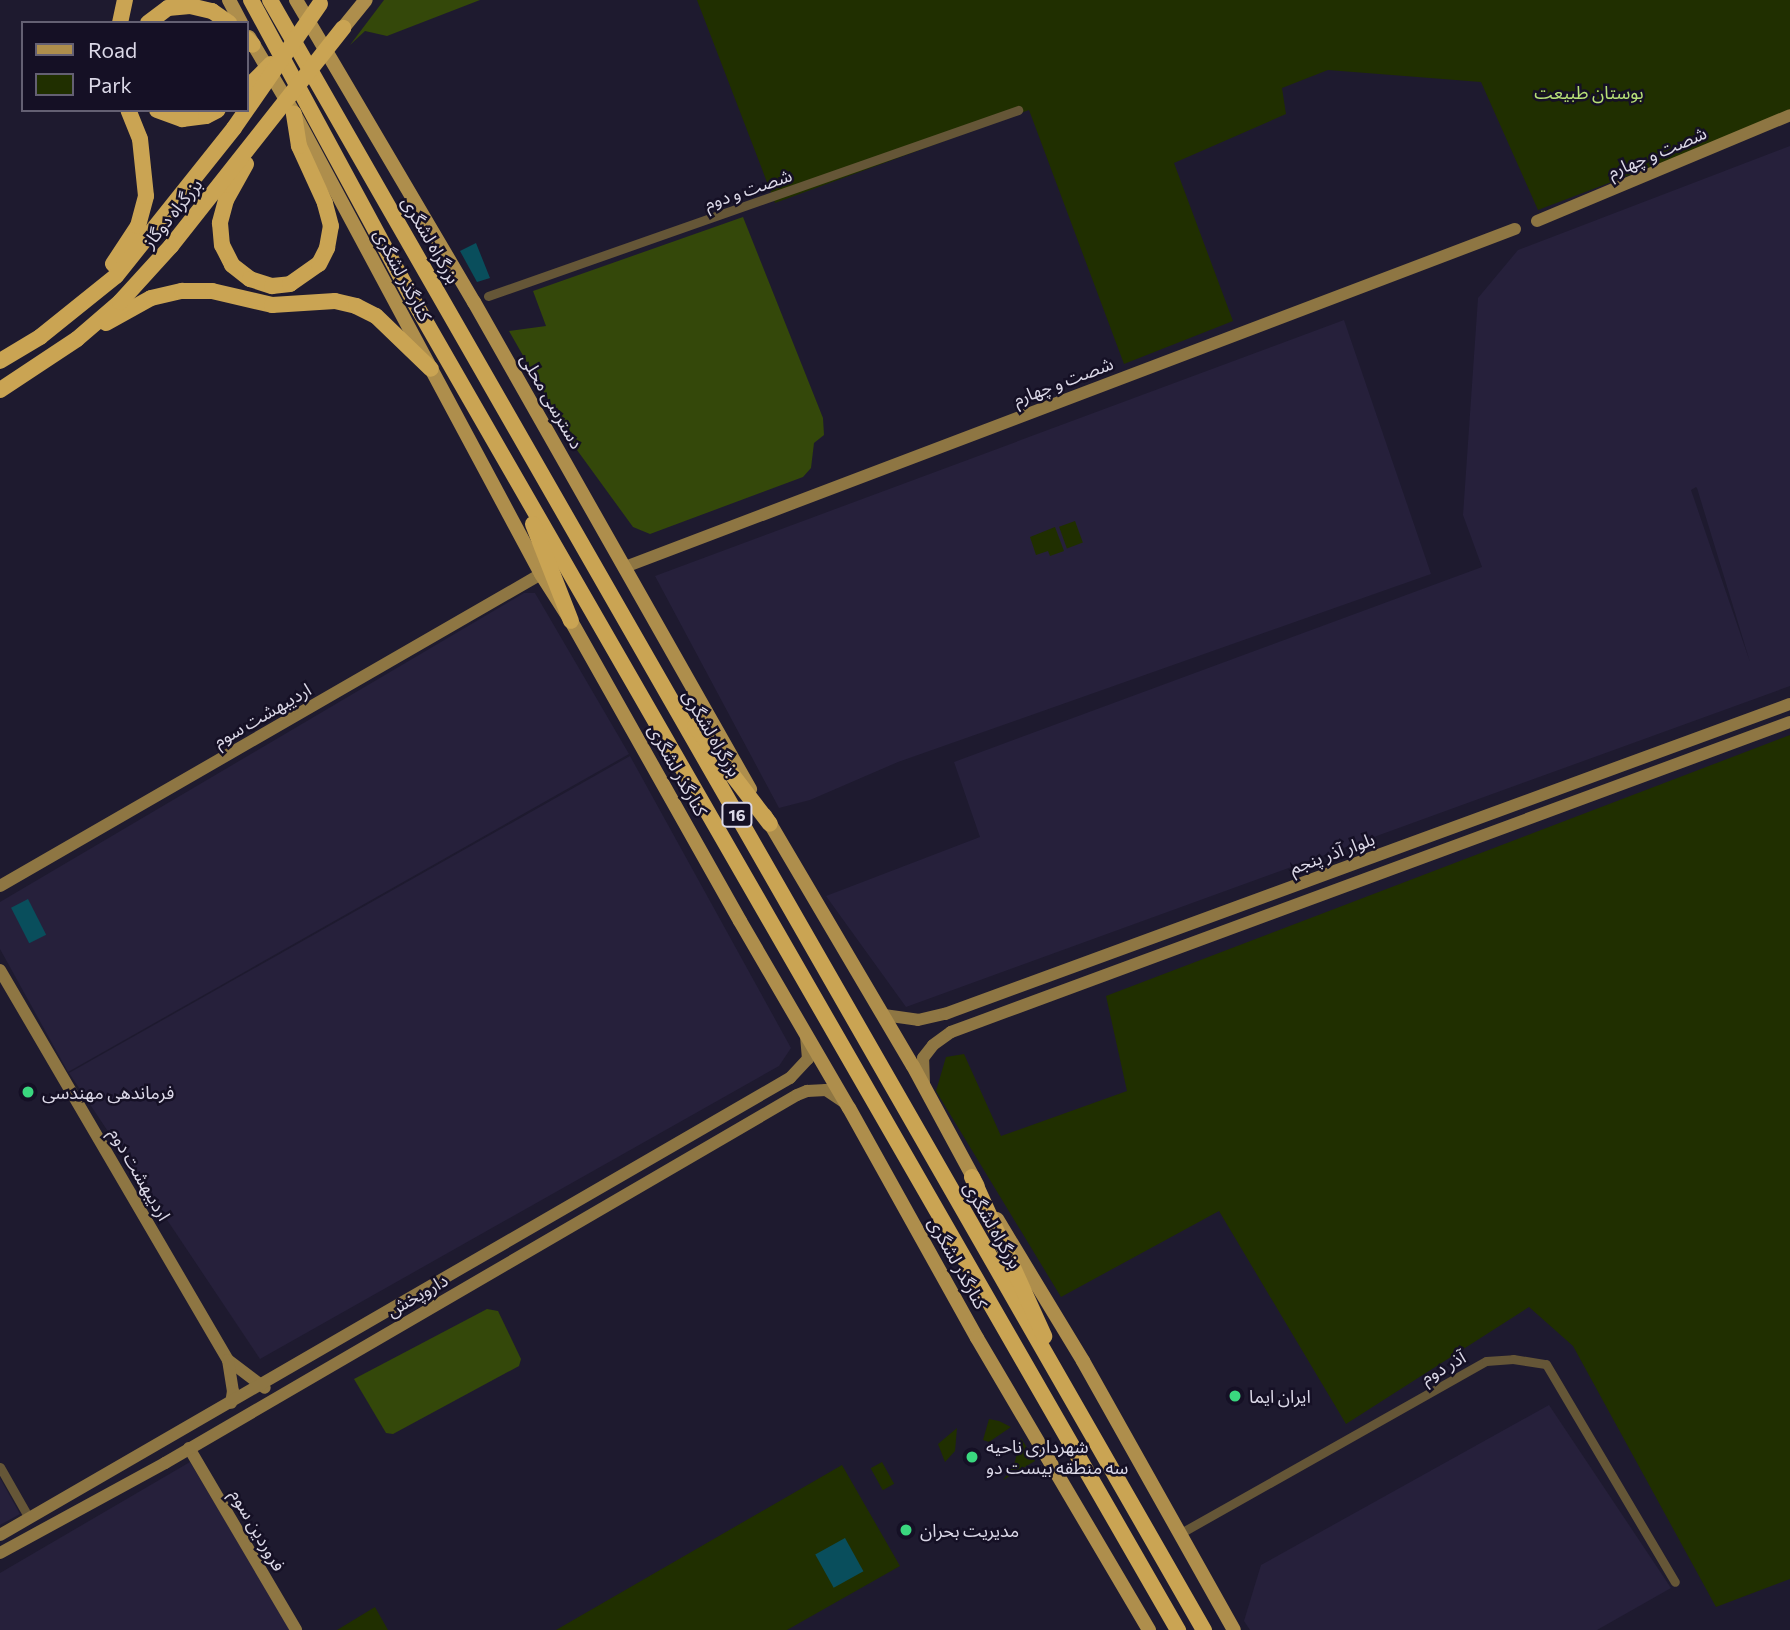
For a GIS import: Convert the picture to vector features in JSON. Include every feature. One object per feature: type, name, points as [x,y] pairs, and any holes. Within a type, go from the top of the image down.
[{"type":"highway","points":[[120,21],[125,0]]},
{"type":"highway","name":"16","points":[[251,0],[412,298],[1178,1630]]},
{"type":"highway","name":"بزرگراه لشگری","points":[[270,0],[1204,1630]]},
{"type":"highway","name":"بزرگراه دوگاز","points":[[248,108],[322,2]]},
{"type":"highway","points":[[151,21],[168,8],[190,6],[212,11],[226,21]]},
{"type":"highway","name":"بزرگراه دوگاز","points":[[0,390],[77,339],[120,302],[171,246],[343,28]]},
{"type":"highway","points":[[248,87],[299,34]]},
{"type":"highway","points":[[80,306],[124,251],[138,226],[146,196],[140,139],[129,112]]},
{"type":"highway","points":[[163,112],[182,119],[206,116],[214,112]]},
{"type":"highway","name":"بزرگراه دوگاز","points":[[0,361],[40,337],[116,276],[245,112]]},
{"type":"highway","points":[[267,125],[226,200],[220,223],[222,245],[232,265],[250,279],[272,286],[290,284],[319,264],[327,248],[331,226],[325,203],[299,146],[293,113]]},
{"type":"highway","points":[[77,339],[151,298],[182,291],[212,292],[272,305],[335,301],[356,306],[376,316],[431,369]]},
{"type":"highway","points":[[506,461],[571,621]]},
{"type":"highway","points":[[648,660],[770,824]]},
{"type":"highway","points":[[972,1177],[1032,1306],[1068,1394]]},
{"type":"main road","points":[[229,0],[240,21]]},
{"type":"main road","name":"دسترسی محلی","points":[[296,0],[474,302],[770,824]]},
{"type":"main road","points":[[343,28],[366,0]]},
{"type":"main road","name":"کنارگذر لشگری","points":[[249,39],[293,113],[541,574],[571,621],[1144,1628]]},
{"type":"main road","points":[[770,824],[884,1015],[972,1177],[1083,1361],[1234,1630]]},
{"type":"street","name":"شصت و دوم","points":[[488,296],[1018,110]]},
{"type":"street","name":"شصت و چهارم","points":[[1537,221],[1790,116]]},
{"type":"street","name":"شصت و چهارم","points":[[625,567],[1515,229]]},
{"type":"street","name":"اردیبهشت سوم","points":[[0,886],[541,574]]},
{"type":"street","name":"بلوار آذر پنجم","points":[[884,1015],[918,1020],[945,1014],[1790,704]]},
{"type":"street","points":[[923,1084],[923,1058],[933,1045],[951,1032],[1790,722]]},
{"type":"street","name":"اردیبهشت دوم","points":[[0,970],[228,1360],[250,1378],[264,1384]]},
{"type":"street","name":"داروپخش","points":[[0,1535],[790,1078],[808,1059],[806,1033]]},
{"type":"street","points":[[790,1078],[797,1082],[797,1095]]},
{"type":"street","name":"داروپخش","points":[[0,1553],[189,1448],[797,1095],[807,1091],[826,1090],[836,1094],[849,1108]]},
{"type":"street","name":"آذر دوم","points":[[1179,1534],[1486,1361],[1513,1359],[1546,1364],[1675,1583]]},
{"type":"street","name":"اردیبهشت دوم","points":[[228,1360],[233,1391],[231,1403]]},
{"type":"street","points":[[264,1384],[270,1401]]},
{"type":"street","name":"فروردین سوم","points":[[189,1448],[296,1630]]},
{"type":"street","points":[[0,1467],[29,1518]]},
{"type":"shaded area","points":[[1790,146],[1790,686],[906,1007],[826,896],[980,837],[954,762],[1482,567],[1463,515],[1478,298],[1518,250]],"holes":[[[1697,488],[1750,662],[1691,490]]]},
{"type":"shaded area","points":[[476,243],[490,278],[477,282],[460,251]]},
{"type":"shaded area","points":[[1344,320],[1431,574],[898,762],[810,800],[779,808],[655,576]]},
{"type":"shaded area","points":[[524,593],[535,593],[629,754],[68,1072],[0,949],[0,902]]},
{"type":"shaded area","points":[[630,756],[791,1048],[779,1066],[260,1359],[69,1073]]},
{"type":"shaded area","points":[[28,899],[46,935],[29,943],[11,908]]},
{"type":"shaded area","points":[[1549,1405],[1671,1588],[1597,1630],[1250,1630],[1244,1621],[1261,1565]]},
{"type":"shaded area","points":[[190,1462],[291,1630],[0,1630],[0,1573]]},
{"type":"shaded area","points":[[0,1478],[20,1514],[0,1525]]},
{"type":"shaded area","points":[[845,1538],[863,1571],[834,1588],[815,1554]]},
{"type":"green space","points":[[384,0],[480,0],[387,36],[365,31],[350,45]]},
{"type":"green space","name":"بوستان طبیعت","points":[[697,0],[1790,0],[1790,114],[1538,210],[1481,82],[1328,70],[1282,88],[1286,114],[1174,163],[1233,321],[1124,364],[1029,110],[775,203]]},
{"type":"green space","points":[[743,217],[823,418],[824,435],[814,443],[811,468],[803,477],[650,534],[633,527],[577,450],[509,331],[546,326],[533,291]]},
{"type":"green space","points":[[1075,521],[1083,543],[1067,548],[1059,527]]},
{"type":"green space","points":[[1055,527],[1064,551],[1050,556],[1048,551],[1036,555],[1030,537]]},
{"type":"green space","points":[[1790,735],[1790,1579],[1716,1607],[1573,1346],[1529,1307],[1346,1424],[1219,1211],[1061,1297],[936,1091],[946,1057],[964,1054],[1001,1136],[1127,1091],[1106,996]]},
{"type":"green space","points":[[487,1309],[498,1311],[521,1359],[519,1366],[393,1434],[386,1433],[354,1379]]},
{"type":"green space","points":[[989,1419],[1011,1427],[989,1442],[983,1440]]},
{"type":"green space","points":[[957,1428],[955,1451],[945,1462],[938,1444]]},
{"type":"green space","points":[[1021,1438],[1035,1461],[1003,1480],[1014,1465]]},
{"type":"green space","points":[[882,1462],[894,1484],[883,1490],[871,1468]]},
{"type":"green space","points":[[842,1465],[900,1566],[787,1630],[556,1630]]},
{"type":"green space","points":[[375,1607],[388,1630],[337,1630]]},
{"type":"place","name":"فرماندهی مهندسی","points":[[28,1092]]},
{"type":"place","name":"ایران ایما","points":[[1235,1396]]},
{"type":"place","name":"شهرداری ناحیه سه منطقه بیست دو","points":[[972,1457]]},
{"type":"place","name":"مدیریت بحران","points":[[906,1530]]}]
